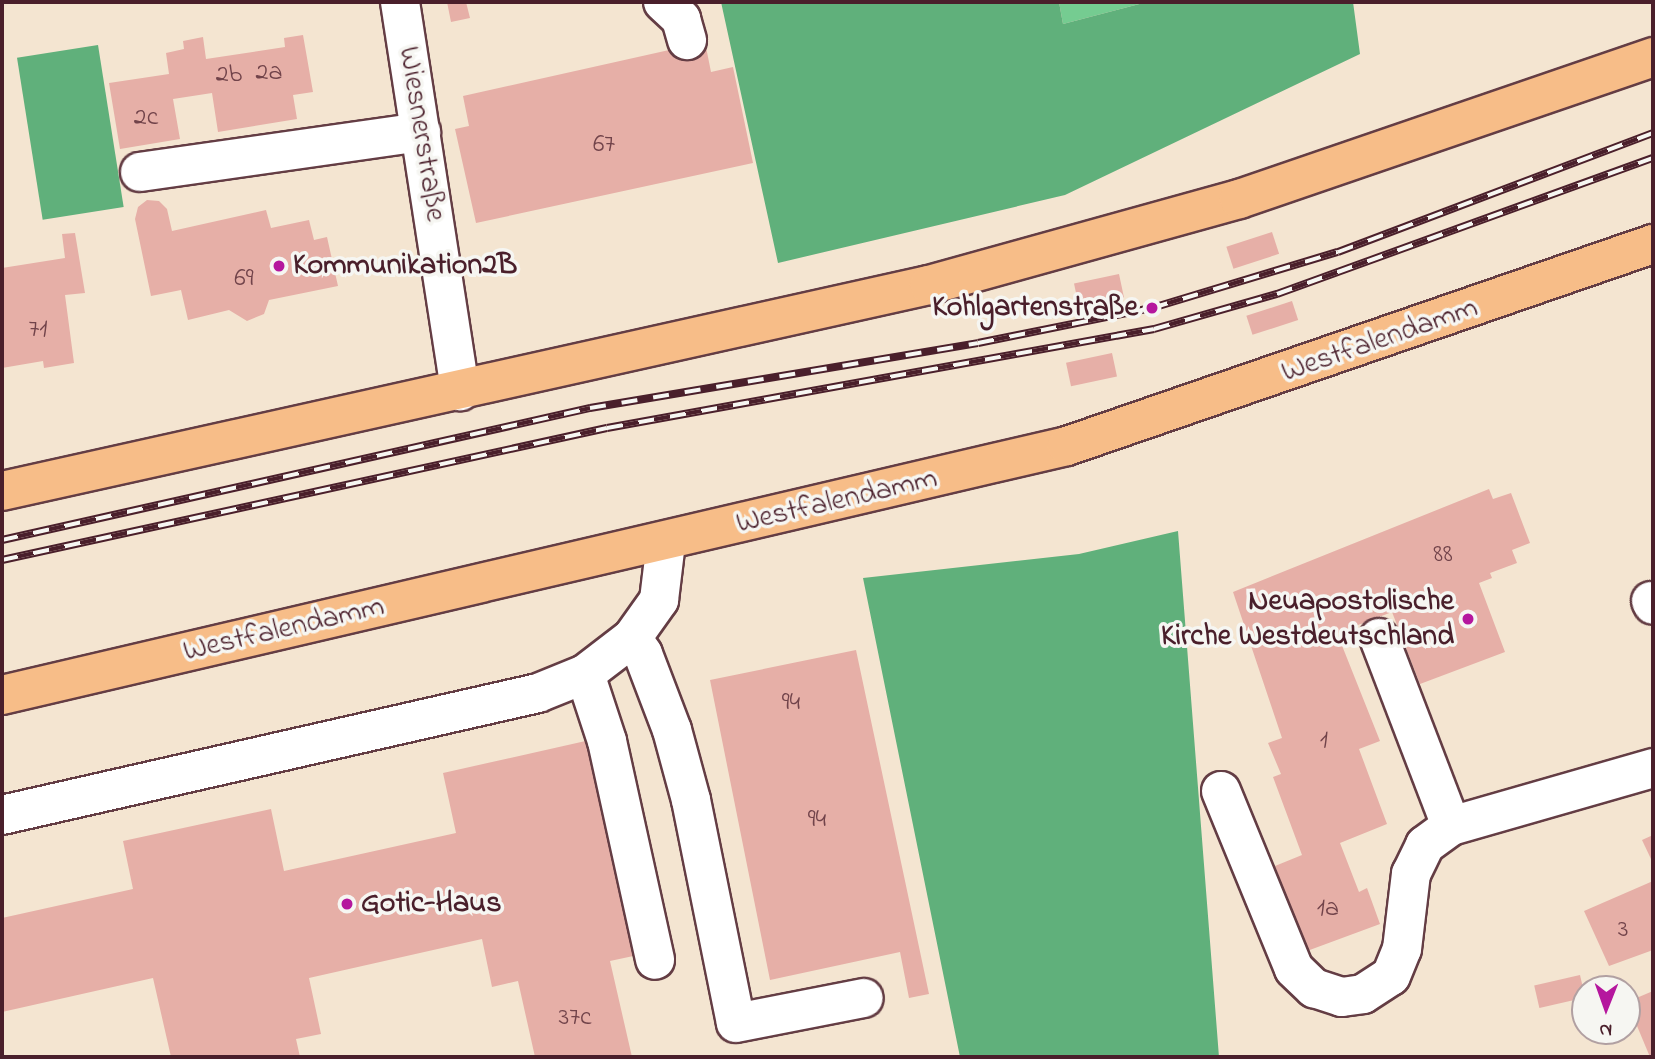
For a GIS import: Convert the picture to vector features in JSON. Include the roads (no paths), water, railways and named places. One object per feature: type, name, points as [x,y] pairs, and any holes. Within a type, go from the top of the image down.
[{"type":"main road","points":[[2,491],[818,311],[1059,250],[1239,199],[1653,57]]},
{"type":"main road","name":"Westfalendamm","points":[[2,695],[861,497],[1067,446],[1653,244]]},
{"type":"street","name":"Wiesnerstraße","points":[[400,2],[460,391]]},
{"type":"street","points":[[663,2],[681,19],[687,40]]},
{"type":"street","points":[[140,172],[421,132]]},
{"type":"street","points":[[2,815],[538,693],[585,674],[632,638],[659,600],[666,542]]},
{"type":"street","points":[[632,638],[643,654],[672,730],[688,789],[736,1023],[864,998]]},
{"type":"street","points":[[1379,638],[1451,826]]},
{"type":"street","points":[[585,674],[607,741],[655,960]]},
{"type":"street","points":[[1221,791],[1294,969],[1314,988],[1342,997],[1363,994],[1391,976],[1402,949],[1411,874],[1425,845],[1451,826],[1653,768]]},
{"type":"railway","points":[[2,540],[590,408],[978,343],[1152,308],[1338,252],[1653,133]]},
{"type":"railway","points":[[2,560],[607,428],[1154,329],[1277,294],[1653,158]]},
{"type":"place","name":"Kommunikation2B","points":[[279,266]]},
{"type":"place","name":"Kohlgartenstraße","points":[[1152,308]]},
{"type":"place","name":"Neuapostolische Kirche Westdeutschland","points":[[1468,619]]},
{"type":"place","name":"Gotic-Haus","points":[[347,904]]}]
